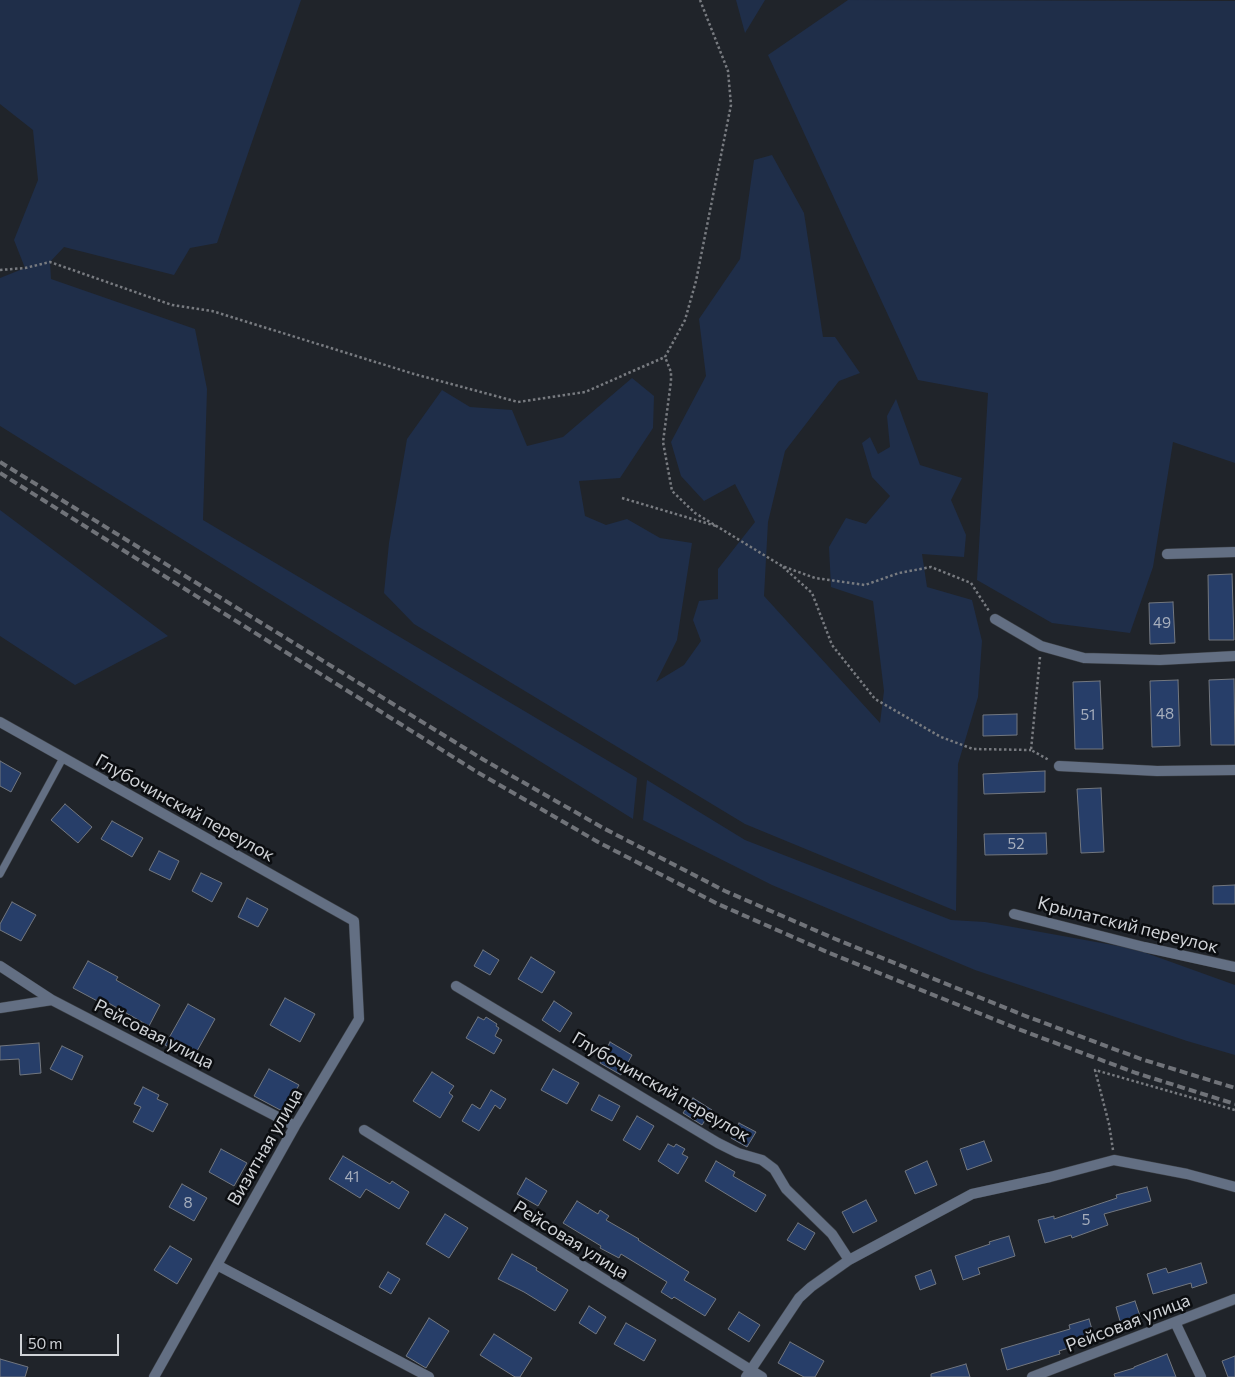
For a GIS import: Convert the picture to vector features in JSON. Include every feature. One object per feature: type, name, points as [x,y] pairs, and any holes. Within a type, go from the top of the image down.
[{"type":"street","points":[[1167,554],[1235,552]]},
{"type":"street","points":[[995,619],[1041,646],[1084,658],[1160,660],[1235,656]]},
{"type":"street","name":"Глубочинский переулок","points":[[0,722],[354,921]]},
{"type":"street","points":[[1059,766],[1157,771],[1235,770]]},
{"type":"street","name":"Крылатский переулок","points":[[1014,914],[1235,967]]},
{"type":"street","name":"Визитная улица","points":[[154,1377],[295,1126],[358,1019],[354,921]]},
{"type":"street","name":"Рейсовая улица","points":[[0,966],[52,1000],[295,1126]]},
{"type":"street","name":"Глубочинский переулок","points":[[456,986],[718,1142],[738,1153],[762,1160],[774,1169],[786,1189],[832,1234],[849,1260]]},
{"type":"street","points":[[0,1008],[52,1000]]},
{"type":"street","name":"Рейсовая улица","points":[[364,1130],[748,1374],[762,1377]]},
{"type":"street","points":[[748,1374],[799,1298],[811,1287],[849,1260],[972,1194],[1050,1177],[1114,1160],[1187,1174],[1235,1187]]},
{"type":"street","points":[[216,1265],[429,1377]]},
{"type":"street","name":"Рейсовая улица","points":[[1032,1377],[1235,1299]]},
{"type":"street","points":[[1175,1322],[1201,1377]]},
{"type":"lane","points":[[0,874],[63,758]]},
{"type":"path","points":[[0,270],[25,268],[50,262],[172,305],[212,311],[414,374],[518,402],[585,392],[665,357],[684,320],[696,280],[731,105],[728,72],[700,0]]},
{"type":"path","points":[[665,357],[671,372],[663,442],[672,491],[695,513],[782,566],[812,593],[832,645],[875,699],[941,737],[973,749],[1031,750],[1059,766]]},
{"type":"path","points":[[622,498],[720,528]]},
{"type":"path","points":[[782,566],[815,578],[865,585],[899,573],[932,567],[972,583],[995,619]]},
{"type":"path","points":[[1031,750],[1041,646]]},
{"type":"path","points":[[1114,1160],[1109,1124],[1095,1070],[1235,1110]]},
{"type":"shaded area","points":[[0,0],[301,0],[217,243],[190,248],[174,275],[64,247],[50,262],[51,279],[195,329],[207,389],[203,520],[637,778],[633,819],[0,426],[0,278],[25,268],[14,240],[38,180],[33,130],[0,104]]},
{"type":"shaded area","points":[[736,0],[765,0],[745,33]]},
{"type":"shaded area","points":[[848,0],[1235,1],[1235,463],[1173,442],[1153,567],[1130,633],[1052,623],[977,580],[988,393],[918,380],[768,55]]},
{"type":"shaded area","points":[[772,155],[804,213],[823,337],[835,337],[860,373],[839,381],[785,451],[768,522],[764,596],[880,723],[884,691],[873,601],[831,587],[829,547],[846,518],[866,524],[890,496],[872,477],[862,443],[870,437],[878,454],[890,447],[887,416],[896,399],[920,465],[962,478],[951,500],[966,535],[964,557],[922,554],[927,587],[972,600],[982,641],[978,697],[958,764],[956,911],[745,824],[414,624],[384,593],[389,543],[407,439],[442,390],[470,407],[512,410],[527,446],[563,437],[632,378],[654,396],[653,428],[620,478],[579,481],[585,516],[606,525],[627,519],[660,538],[692,543],[677,640],[656,682],[684,665],[701,641],[693,620],[699,601],[718,599],[718,569],[755,522],[735,484],[704,501],[681,476],[671,442],[706,376],[699,319],[740,259],[754,160]]},
{"type":"shaded area","points":[[0,510],[168,636],[75,685],[0,636]]},
{"type":"shaded area","points":[[647,780],[745,840],[951,920],[985,922],[1135,949],[1235,985],[1235,1055],[1187,1041],[975,970],[772,885],[643,820]]},
{"type":"building","points":[[1232,574],[1234,640],[1209,640],[1208,575]]},
{"type":"building","points":[[1173,602],[1175,643],[1150,644],[1149,603]]},
{"type":"building","points":[[1234,679],[1235,745],[1211,745],[1209,680]]},
{"type":"building","points":[[1178,680],[1180,746],[1152,747],[1150,681]]},
{"type":"building","points":[[1100,681],[1103,749],[1075,749],[1073,682]]},
{"type":"building","points":[[1017,714],[1017,735],[983,736],[983,715]]},
{"type":"building","points":[[0,761],[21,773],[11,792],[0,786]]},
{"type":"building","points":[[1045,771],[1045,792],[984,794],[983,774]]},
{"type":"building","points":[[1101,788],[1104,852],[1081,853],[1077,789]]},
{"type":"building","points":[[65,804],[92,827],[78,843],[51,820]]},
{"type":"building","points":[[112,821],[143,838],[132,857],[101,839]]},
{"type":"building","points":[[1046,833],[1047,854],[985,855],[984,834]]},
{"type":"building","points":[[159,851],[179,861],[170,880],[149,870]]},
{"type":"building","points":[[201,873],[222,883],[212,902],[192,891]]},
{"type":"building","points":[[1235,885],[1235,904],[1213,904],[1213,886]]},
{"type":"building","points":[[247,898],[268,909],[258,927],[238,917]]},
{"type":"building","points":[[12,902],[36,915],[21,941],[0,930],[0,924]]},
{"type":"building","points":[[483,950],[499,960],[490,975],[474,966]]},
{"type":"building","points":[[531,957],[555,972],[542,993],[518,979]]},
{"type":"building","points":[[88,961],[118,977],[116,980],[160,1005],[149,1026],[105,1001],[103,1004],[73,988]]},
{"type":"building","points":[[285,998],[315,1014],[300,1042],[270,1025]]},
{"type":"building","points":[[554,1001],[572,1013],[560,1032],[542,1020]]},
{"type":"building","points":[[188,1004],[215,1019],[192,1060],[165,1045]]},
{"type":"building","points":[[478,1017],[484,1020],[486,1017],[497,1024],[496,1026],[499,1028],[495,1036],[502,1040],[494,1054],[466,1038]]},
{"type":"building","points":[[610,1042],[632,1055],[621,1075],[600,1063]]},
{"type":"building","points":[[39,1043],[41,1073],[20,1075],[19,1059],[0,1060],[0,1046]]},
{"type":"building","points":[[62,1046],[83,1056],[72,1080],[50,1069]]},
{"type":"building","points":[[269,1069],[299,1085],[284,1112],[254,1096]]},
{"type":"building","points":[[553,1069],[579,1083],[567,1104],[541,1090]]},
{"type":"building","points":[[432,1072],[454,1086],[449,1093],[453,1096],[440,1118],[413,1101]]},
{"type":"building","points":[[143,1087],[159,1095],[157,1099],[168,1104],[153,1132],[133,1122],[141,1107],[134,1104]]},
{"type":"building","points":[[491,1090],[506,1099],[500,1109],[495,1105],[479,1131],[462,1121],[472,1104],[480,1109]]},
{"type":"building","points":[[599,1095],[620,1106],[612,1121],[591,1110]]},
{"type":"building","points":[[693,1098],[712,1110],[702,1125],[683,1113]]},
{"type":"building","points":[[637,1116],[654,1126],[640,1150],[623,1140]]},
{"type":"building","points":[[739,1123],[756,1132],[747,1147],[731,1138]]},
{"type":"building","points":[[984,1141],[992,1161],[967,1170],[960,1149]]},
{"type":"building","points":[[668,1144],[674,1147],[676,1144],[685,1149],[682,1154],[688,1157],[678,1174],[658,1161]]},
{"type":"building","points":[[221,1149],[247,1163],[234,1186],[209,1172]]},
{"type":"building","points":[[343,1156],[390,1184],[392,1181],[409,1192],[399,1209],[366,1189],[360,1198],[329,1179]]},
{"type":"building","points":[[716,1161],[735,1172],[733,1176],[766,1195],[756,1212],[705,1181]]},
{"type":"building","points":[[927,1161],[937,1185],[915,1194],[905,1171]]},
{"type":"building","points":[[526,1178],[547,1191],[538,1206],[517,1194]]},
{"type":"building","points":[[182,1184],[207,1198],[194,1221],[169,1207]]},
{"type":"building","points":[[1147,1187],[1151,1201],[1104,1214],[1108,1225],[1072,1238],[1071,1235],[1045,1243],[1038,1220],[1054,1216],[1054,1219],[1117,1198],[1116,1195]]},
{"type":"building","points":[[866,1200],[877,1221],[853,1233],[842,1212]]},
{"type":"building","points":[[577,1201],[598,1214],[600,1210],[609,1216],[606,1220],[689,1272],[684,1280],[716,1299],[705,1316],[674,1297],[672,1299],[661,1292],[667,1282],[621,1254],[619,1258],[600,1248],[601,1246],[563,1223]]},
{"type":"building","points":[[445,1214],[468,1228],[449,1258],[426,1244]]},
{"type":"building","points":[[798,1223],[815,1233],[805,1250],[787,1240]]},
{"type":"building","points":[[1009,1236],[1015,1256],[978,1268],[980,1274],[963,1280],[955,1256]]},
{"type":"building","points":[[170,1246],[192,1259],[177,1284],[154,1270]]},
{"type":"building","points":[[512,1254],[537,1268],[536,1270],[568,1290],[555,1311],[498,1279]]},
{"type":"building","points":[[1201,1263],[1207,1283],[1192,1288],[1191,1283],[1153,1294],[1147,1274],[1166,1268],[1168,1273]]},
{"type":"building","points":[[931,1270],[936,1284],[920,1290],[915,1276]]},
{"type":"building","points":[[388,1272],[400,1279],[391,1294],[379,1287]]},
{"type":"building","points":[[1135,1301],[1142,1322],[1122,1328],[1116,1307]]},
{"type":"building","points":[[589,1306],[606,1317],[596,1334],[579,1323]]},
{"type":"building","points":[[739,1312],[760,1325],[749,1342],[728,1329]]},
{"type":"building","points":[[429,1318],[449,1331],[426,1368],[406,1356]]},
{"type":"building","points":[[1089,1319],[1095,1340],[1059,1351],[1060,1354],[1007,1370],[1001,1349],[1070,1329],[1069,1325]]},
{"type":"building","points":[[626,1323],[656,1340],[644,1361],[614,1344]]},
{"type":"building","points":[[494,1334],[532,1358],[520,1377],[515,1377],[480,1355]]},
{"type":"building","points":[[790,1342],[824,1361],[815,1377],[804,1377],[778,1363]]},
{"type":"building","points":[[1167,1354],[1176,1377],[1115,1377],[1114,1374]]},
{"type":"building","points":[[1235,1356],[1235,1377],[1228,1377],[1222,1361]]},
{"type":"building","points":[[0,1359],[28,1367],[25,1377],[0,1377]]},
{"type":"building","points":[[966,1364],[970,1377],[931,1377],[931,1374]]},
{"type":"railway","points":[[0,462],[484,760],[605,829],[725,891],[833,938],[1023,1015],[1141,1059],[1235,1088]]},
{"type":"railway","points":[[0,473],[477,772],[598,842],[718,904],[827,952],[1018,1029],[1136,1073],[1235,1104]]}]
